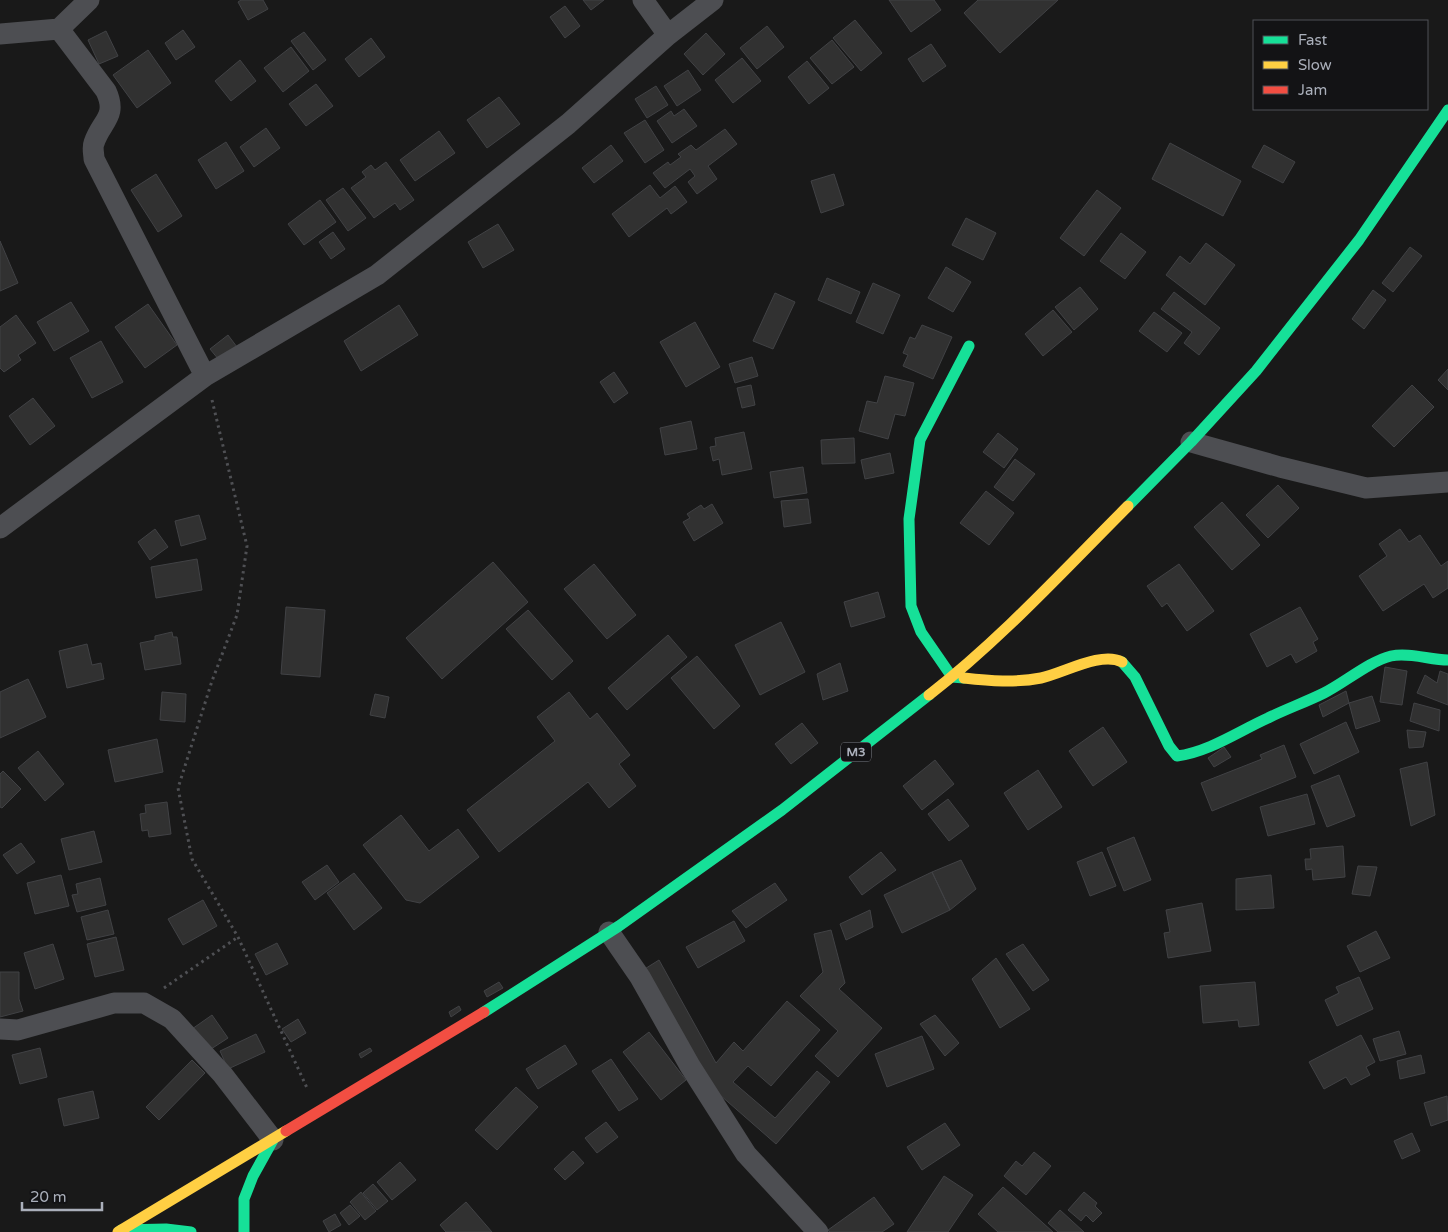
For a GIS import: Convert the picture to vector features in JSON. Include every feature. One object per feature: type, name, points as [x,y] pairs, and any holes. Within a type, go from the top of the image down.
[{"type":"main road","name":"M3","points":[[120,1231],[461,1026],[609,932],[782,810],[952,677],[1023,612],[1191,442],[1256,371],[1359,240],[1448,110]]},
{"type":"main road","points":[[969,346],[920,440],[909,519],[911,606],[921,632],[952,677],[995,682],[1041,678],[1103,659],[1121,661],[1135,677],[1169,746],[1177,756],[1193,754],[1269,716],[1324,692],[1370,664],[1392,656],[1414,656],[1448,660]]},
{"type":"main road","points":[[244,1232],[244,1199],[253,1176],[273,1140]]},
{"type":"main road","points":[[120,1231],[166,1229],[190,1232]]},
{"type":"street","points":[[0,34],[59,29],[90,0]]},
{"type":"street","points":[[643,0],[668,35]]},
{"type":"street","points":[[0,528],[205,376],[377,275],[568,124],[668,35],[713,0]]},
{"type":"street","points":[[59,29],[106,91],[111,101],[109,114],[93,145],[94,160],[205,376]]},
{"type":"street","points":[[1191,442],[1280,467],[1366,488],[1448,482]]},
{"type":"street","points":[[609,932],[640,977],[700,1082],[746,1154],[818,1232]]},
{"type":"street","points":[[0,1029],[18,1030],[114,1003],[144,1002],[172,1019],[223,1075],[273,1140]]},
{"type":"path","points":[[205,376],[247,546],[237,615],[212,681],[178,788],[192,859],[238,937],[318,1113]]},
{"type":"path","points":[[144,1002],[238,937]]},
{"type":"building","points":[[241,0],[263,0],[268,9],[248,20],[238,2]]},
{"type":"building","points":[[583,0],[604,0],[591,10]]},
{"type":"building","points":[[889,0],[934,0],[941,10],[911,32]]},
{"type":"building","points":[[978,0],[1058,0],[1000,53],[964,13]]},
{"type":"building","points":[[565,6],[580,26],[565,38],[550,17]]},
{"type":"building","points":[[855,20],[882,53],[861,71],[833,38]]},
{"type":"building","points":[[767,26],[784,47],[757,69],[740,48]]},
{"type":"building","points":[[183,30],[195,47],[176,60],[165,43]]},
{"type":"building","points":[[106,31],[118,56],[99,64],[88,40]]},
{"type":"building","points":[[304,32],[326,60],[313,70],[291,41]]},
{"type":"building","points":[[706,33],[725,54],[703,75],[684,54]]},
{"type":"building","points":[[371,38],[385,57],[359,77],[345,59]]},
{"type":"building","points":[[832,40],[854,67],[832,84],[810,58]]},
{"type":"building","points":[[931,44],[946,66],[923,82],[908,59]]},
{"type":"building","points":[[291,47],[309,71],[283,92],[264,68]]},
{"type":"building","points":[[148,50],[171,83],[137,108],[113,75]]},
{"type":"building","points":[[742,58],[761,81],[733,103],[715,80]]},
{"type":"building","points":[[240,60],[256,81],[231,101],[215,81]]},
{"type":"building","points":[[807,61],[829,88],[809,104],[788,77]]},
{"type":"building","points":[[688,70],[701,90],[677,106],[664,86]]},
{"type":"building","points":[[316,84],[333,106],[306,126],[289,104]]},
{"type":"building","points":[[656,86],[668,105],[647,118],[635,99]]},
{"type":"building","points":[[499,97],[520,124],[487,148],[467,120]]},
{"type":"building","points":[[684,109],[697,126],[672,143],[657,121],[671,111],[674,116]]},
{"type":"building","points":[[645,120],[664,150],[645,163],[624,133]]},
{"type":"building","points":[[266,128],[280,148],[254,167],[240,147]]},
{"type":"building","points":[[725,129],[737,144],[708,166],[717,179],[697,194],[688,182],[695,176],[690,169],[665,188],[653,173],[668,162],[670,165],[681,157],[678,154],[691,145],[696,150]]},
{"type":"building","points":[[439,131],[455,153],[415,181],[400,160]]},
{"type":"building","points":[[226,142],[244,171],[216,189],[198,160]]},
{"type":"building","points":[[1170,143],[1241,181],[1223,216],[1152,179]]},
{"type":"building","points":[[611,145],[623,161],[594,183],[582,168]]},
{"type":"building","points":[[1264,145],[1295,162],[1283,183],[1252,167]]},
{"type":"building","points":[[386,162],[414,200],[400,210],[395,203],[374,218],[351,188],[366,177],[362,172],[371,165],[375,170]]},
{"type":"building","points":[[156,174],[182,216],[158,232],[131,190]]},
{"type":"building","points":[[834,174],[844,205],[821,213],[811,181]]},
{"type":"building","points":[[650,185],[660,198],[675,186],[687,202],[671,214],[667,208],[629,237],[612,214]]},
{"type":"building","points":[[343,188],[366,218],[348,231],[326,200]]},
{"type":"building","points":[[1097,190],[1121,208],[1084,256],[1060,238]]},
{"type":"building","points":[[320,200],[336,222],[304,245],[288,224]]},
{"type":"building","points":[[966,218],[996,233],[983,260],[952,245]]},
{"type":"building","points":[[498,224],[514,250],[483,268],[468,242]]},
{"type":"building","points":[[333,232],[345,249],[331,259],[319,242]]},
{"type":"building","points":[[1121,233],[1146,252],[1125,279],[1100,261]]},
{"type":"building","points":[[0,241],[18,283],[0,291]]},
{"type":"building","points":[[1206,243],[1235,265],[1205,305],[1166,275],[1180,256],[1190,264]]},
{"type":"building","points":[[1410,247],[1422,256],[1393,292],[1382,283]]},
{"type":"building","points":[[946,267],[971,282],[953,312],[928,298]]},
{"type":"building","points":[[827,278],[860,292],[851,314],[818,300]]},
{"type":"building","points":[[873,283],[900,295],[883,334],[856,322]]},
{"type":"building","points":[[1080,287],[1098,309],[1074,330],[1055,307]]},
{"type":"building","points":[[1373,290],[1386,300],[1364,329],[1352,319]]},
{"type":"building","points":[[1174,292],[1220,328],[1199,355],[1184,343],[1192,332],[1161,309]]},
{"type":"building","points":[[775,293],[795,302],[773,349],[753,341]]},
{"type":"building","points":[[71,302],[89,331],[54,351],[37,322]]},
{"type":"building","points":[[148,304],[177,345],[145,368],[115,327]]},
{"type":"building","points":[[399,305],[418,335],[361,371],[344,341]]},
{"type":"building","points":[[1053,310],[1072,332],[1043,356],[1025,334]]},
{"type":"building","points":[[1154,312],[1182,333],[1167,352],[1139,331]]},
{"type":"building","points":[[16,315],[36,343],[18,355],[21,360],[4,372],[0,368],[0,327]]},
{"type":"building","points":[[695,322],[720,367],[686,387],[660,342]]},
{"type":"building","points":[[922,325],[952,337],[933,379],[903,366],[908,355],[903,353],[910,337],[915,339]]},
{"type":"building","points":[[228,335],[237,347],[219,360],[210,349]]},
{"type":"building","points":[[101,341],[123,382],[92,398],[70,358]]},
{"type":"building","points":[[752,357],[758,376],[735,383],[729,364]]},
{"type":"building","points":[[1448,369],[1448,390],[1438,380]]},
{"type":"building","points":[[614,372],[628,393],[614,403],[600,382]]},
{"type":"building","points":[[885,376],[914,383],[905,416],[895,414],[888,439],[859,431],[867,401],[877,403]]},
{"type":"building","points":[[751,385],[755,405],[742,408],[737,388]]},
{"type":"building","points":[[1412,385],[1434,407],[1394,447],[1372,426]]},
{"type":"building","points":[[33,398],[55,426],[30,445],[9,416]]},
{"type":"building","points":[[691,421],[697,449],[665,455],[660,428]]},
{"type":"building","points":[[744,432],[752,469],[722,475],[719,459],[713,461],[710,447],[716,446],[715,438]]},
{"type":"building","points":[[998,433],[1018,449],[1004,468],[983,452]]},
{"type":"building","points":[[854,438],[855,463],[822,464],[821,440]]},
{"type":"building","points":[[890,453],[894,473],[865,479],[861,460]]},
{"type":"building","points":[[1015,459],[1035,474],[1013,501],[994,487]]},
{"type":"building","points":[[803,467],[807,493],[774,498],[770,472]]},
{"type":"building","points":[[1278,485],[1299,508],[1268,538],[1246,515]]},
{"type":"building","points":[[986,491],[1014,513],[989,545],[960,523]]},
{"type":"building","points":[[808,499],[811,523],[784,527],[781,501]]},
{"type":"building","points":[[1222,502],[1260,545],[1232,570],[1194,527]]},
{"type":"building","points":[[712,504],[723,523],[694,541],[683,522],[690,518],[687,514],[701,505],[704,509]]},
{"type":"building","points":[[199,515],[206,539],[181,546],[175,521]]},
{"type":"building","points":[[155,529],[168,547],[150,560],[138,542]]},
{"type":"building","points":[[1400,529],[1409,542],[1420,535],[1441,566],[1448,561],[1448,588],[1433,598],[1424,584],[1383,611],[1359,576],[1387,556],[1379,544]]},
{"type":"building","points":[[197,559],[202,590],[156,598],[151,567]]},
{"type":"building","points":[[493,562],[528,602],[442,679],[406,638]]},
{"type":"building","points":[[594,564],[636,615],[607,639],[564,589]]},
{"type":"building","points":[[1179,564],[1214,611],[1187,631],[1167,603],[1162,607],[1147,586]]},
{"type":"building","points":[[878,592],[885,617],[851,627],[844,602]]},
{"type":"building","points":[[286,607],[325,610],[320,677],[281,674]]},
{"type":"building","points":[[1300,607],[1318,639],[1313,642],[1317,651],[1296,663],[1291,654],[1267,667],[1250,634]]},
{"type":"building","points":[[528,610],[573,661],[552,680],[506,629]]},
{"type":"building","points":[[781,622],[805,672],[760,695],[735,645]]},
{"type":"building","points":[[172,632],[173,637],[177,637],[181,664],[145,670],[140,643],[155,640],[155,636]]},
{"type":"building","points":[[668,635],[687,657],[627,710],[608,688]]},
{"type":"building","points":[[87,644],[92,665],[101,663],[104,679],[67,688],[59,651]]},
{"type":"building","points":[[697,656],[740,706],[714,729],[671,678]]},
{"type":"building","points":[[840,663],[848,691],[823,700],[817,674]]},
{"type":"building","points":[[1385,667],[1407,671],[1402,705],[1380,702]]},
{"type":"building","points":[[1440,671],[1448,674],[1448,705],[1417,693],[1425,675],[1437,683]]},
{"type":"building","points":[[28,679],[46,717],[0,738],[0,692]]},
{"type":"building","points":[[1346,691],[1349,703],[1323,717],[1319,705]]},
{"type":"building","points":[[162,692],[186,694],[185,722],[160,720]]},
{"type":"building","points":[[569,692],[590,719],[597,713],[630,755],[619,764],[636,786],[609,808],[588,782],[499,852],[467,810],[555,741],[537,717]]},
{"type":"building","points":[[375,694],[389,697],[385,718],[370,715]]},
{"type":"building","points":[[1372,696],[1380,721],[1356,729],[1349,703]]},
{"type":"building","points":[[1414,703],[1440,710],[1439,731],[1410,721]]},
{"type":"building","points":[[1346,722],[1359,752],[1314,774],[1300,744]]},
{"type":"building","points":[[802,723],[818,743],[791,764],[775,744]]},
{"type":"building","points":[[1103,727],[1127,762],[1093,786],[1069,751]]},
{"type":"building","points":[[1407,730],[1426,732],[1423,747],[1409,748]]},
{"type":"building","points":[[157,739],[163,772],[115,782],[108,750]]},
{"type":"building","points":[[1284,745],[1296,777],[1212,811],[1201,783],[1262,759],[1260,755]]},
{"type":"building","points":[[1224,747],[1231,757],[1214,767],[1208,758]]},
{"type":"building","points":[[38,751],[64,784],[45,801],[18,768]]},
{"type":"building","points":[[935,760],[954,784],[922,810],[903,786]]},
{"type":"building","points":[[1427,762],[1435,815],[1411,826],[1400,769]]},
{"type":"building","points":[[1038,770],[1062,807],[1028,830],[1004,793]]},
{"type":"building","points":[[3,771],[21,789],[2,808],[0,807],[0,774]]},
{"type":"building","points":[[1339,775],[1355,816],[1327,827],[1311,786]]},
{"type":"building","points":[[1307,794],[1315,824],[1268,836],[1260,807]]},
{"type":"building","points":[[948,799],[969,826],[949,841],[928,814]]},
{"type":"building","points":[[167,802],[171,834],[149,837],[148,830],[142,831],[140,814],[146,813],[145,805]]},
{"type":"building","points":[[401,815],[429,851],[458,829],[479,857],[420,903],[406,900],[363,845]]},
{"type":"building","points":[[94,831],[102,862],[69,870],[61,839]]},
{"type":"building","points":[[1134,837],[1151,880],[1124,891],[1107,848]]},
{"type":"building","points":[[21,843],[35,862],[17,874],[3,855]]},
{"type":"building","points":[[1343,846],[1345,877],[1313,880],[1312,869],[1306,870],[1305,859],[1311,859],[1310,849]]},
{"type":"building","points":[[881,852],[896,870],[862,895],[849,877]]},
{"type":"building","points":[[1102,852],[1116,886],[1090,896],[1077,862]]},
{"type":"building","points":[[961,860],[976,889],[950,910],[932,872]]},
{"type":"building","points":[[327,865],[339,882],[315,900],[302,882]]},
{"type":"building","points":[[1358,866],[1377,867],[1370,896],[1352,894]]},
{"type":"building","points":[[932,872],[950,910],[902,933],[884,895]]},
{"type":"building","points":[[354,873],[382,908],[354,930],[327,893]]},
{"type":"building","points":[[61,875],[69,906],[35,914],[27,883]]},
{"type":"building","points":[[1271,875],[1274,908],[1236,910],[1236,879]]},
{"type":"building","points":[[100,878],[106,905],[77,912],[72,895],[78,894],[76,884]]},
{"type":"building","points":[[775,883],[787,900],[746,928],[732,911]]},
{"type":"building","points":[[203,900],[217,926],[183,945],[168,919]]},
{"type":"building","points":[[1202,903],[1211,951],[1168,958],[1164,933],[1170,932],[1166,910]]},
{"type":"building","points":[[108,910],[114,934],[87,940],[81,917]]},
{"type":"building","points":[[870,910],[873,927],[846,940],[840,924]]},
{"type":"building","points":[[734,921],[745,941],[698,968],[686,947]]},
{"type":"building","points":[[831,930],[845,983],[839,989],[882,1028],[838,1077],[815,1056],[838,1031],[800,996],[823,972],[814,934]]},
{"type":"building","points":[[1376,931],[1390,958],[1360,972],[1347,946]]},
{"type":"building","points":[[116,937],[124,970],[95,977],[87,944]]},
{"type":"building","points":[[277,943],[288,964],[266,975],[255,954]]},
{"type":"building","points":[[53,944],[64,979],[35,989],[24,953]]},
{"type":"building","points":[[1023,944],[1049,980],[1033,991],[1006,954]]},
{"type":"building","points":[[996,958],[1030,1009],[1000,1028],[972,979]]},
{"type":"building","points":[[659,960],[716,1063],[734,1042],[743,1051],[787,1001],[820,1030],[771,1086],[748,1066],[733,1082],[775,1118],[817,1071],[830,1082],[776,1144],[704,1081],[643,970]]},
{"type":"building","points":[[0,972],[19,972],[19,999],[23,1011],[0,1017]]},
{"type":"building","points":[[1359,977],[1373,1009],[1337,1026],[1325,1000],[1339,993],[1336,987]]},
{"type":"building","points":[[499,982],[503,988],[487,997],[484,991]]},
{"type":"building","points":[[1255,982],[1259,1025],[1239,1027],[1238,1020],[1203,1023],[1200,986]]},
{"type":"building","points":[[459,1006],[461,1010],[451,1017],[449,1012]]},
{"type":"building","points":[[212,1015],[228,1038],[208,1051],[192,1029]]},
{"type":"building","points":[[935,1015],[959,1043],[945,1056],[920,1024]]},
{"type":"building","points":[[298,1019],[306,1033],[291,1042],[282,1029]]},
{"type":"building","points":[[1399,1031],[1406,1054],[1380,1061],[1373,1039]]},
{"type":"building","points":[[649,1032],[686,1080],[661,1100],[623,1052]]},
{"type":"building","points":[[256,1034],[265,1052],[228,1069],[220,1051]]},
{"type":"building","points":[[1361,1035],[1375,1062],[1366,1067],[1370,1075],[1351,1085],[1346,1077],[1324,1089],[1309,1062]]},
{"type":"building","points":[[922,1036],[934,1069],[887,1087],[875,1054]]},
{"type":"building","points":[[565,1045],[577,1064],[538,1089],[526,1069]]},
{"type":"building","points":[[40,1048],[47,1077],[20,1084],[12,1055]]},
{"type":"building","points":[[370,1048],[372,1051],[361,1058],[359,1054]]},
{"type":"building","points":[[1421,1055],[1425,1073],[1400,1079],[1397,1061]]},
{"type":"building","points":[[611,1059],[638,1099],[619,1111],[592,1071]]},
{"type":"building","points":[[192,1060],[205,1073],[159,1120],[146,1107]]},
{"type":"building","points":[[516,1087],[538,1107],[497,1150],[475,1130]]},
{"type":"building","points":[[93,1091],[99,1118],[64,1126],[58,1099]]},
{"type":"building","points":[[1447,1096],[1448,1120],[1431,1126],[1424,1103]]},
{"type":"building","points":[[606,1122],[618,1137],[597,1153],[585,1138]]},
{"type":"building","points":[[945,1123],[960,1145],[922,1170],[907,1147]]},
{"type":"building","points":[[1412,1133],[1420,1151],[1402,1159],[1394,1141]]},
{"type":"building","points":[[573,1151],[584,1163],[565,1180],[554,1169]]},
{"type":"building","points":[[1034,1152],[1051,1166],[1026,1195],[1004,1176],[1016,1161],[1022,1166]]},
{"type":"building","points":[[400,1162],[416,1180],[392,1200],[377,1182]]},
{"type":"building","points":[[944,1176],[973,1195],[948,1232],[907,1232]]},
{"type":"building","points":[[373,1184],[388,1201],[377,1210],[363,1193]]},
{"type":"building","points":[[1003,1187],[1053,1232],[998,1232],[978,1214]]},
{"type":"building","points":[[361,1192],[376,1211],[365,1220],[350,1202]]},
{"type":"building","points":[[1084,1192],[1097,1203],[1095,1206],[1102,1213],[1093,1222],[1086,1215],[1081,1221],[1068,1210]]},
{"type":"building","points":[[874,1197],[894,1224],[882,1232],[830,1232],[828,1230]]},
{"type":"building","points":[[466,1202],[492,1232],[446,1232],[440,1225]]},
{"type":"building","points":[[350,1205],[360,1216],[349,1225],[340,1213]]},
{"type":"building","points":[[1060,1210],[1084,1232],[1058,1232],[1048,1223]]},
{"type":"building","points":[[335,1214],[341,1225],[329,1232],[323,1221]]},
{"type":"traffic: fast","points":[[1128,506],[1191,442],[1256,371],[1359,240],[1448,110]]},
{"type":"traffic: fast","points":[[964,678],[952,677],[921,632],[911,606],[909,519],[920,440],[969,346]]},
{"type":"traffic: fast","points":[[1122,662],[1135,677],[1169,746],[1177,756],[1212,746],[1332,689],[1366,667],[1391,656],[1405,655],[1448,660]]},
{"type":"traffic: fast","points":[[484,1012],[619,926],[782,810],[929,695]]},
{"type":"traffic: fast","points":[[244,1232],[244,1199],[253,1176],[273,1140]]},
{"type":"traffic: fast","points":[[121,1230],[166,1229],[191,1232]]},
{"type":"traffic: slow","points":[[929,695],[1006,628],[1128,506]]},
{"type":"traffic: slow","points":[[964,678],[1022,681],[1041,678],[1093,661],[1113,659],[1122,662]]},
{"type":"traffic: slow","points":[[118,1232],[286,1131]]},
{"type":"traffic: jam","points":[[286,1131],[484,1012]]}]
